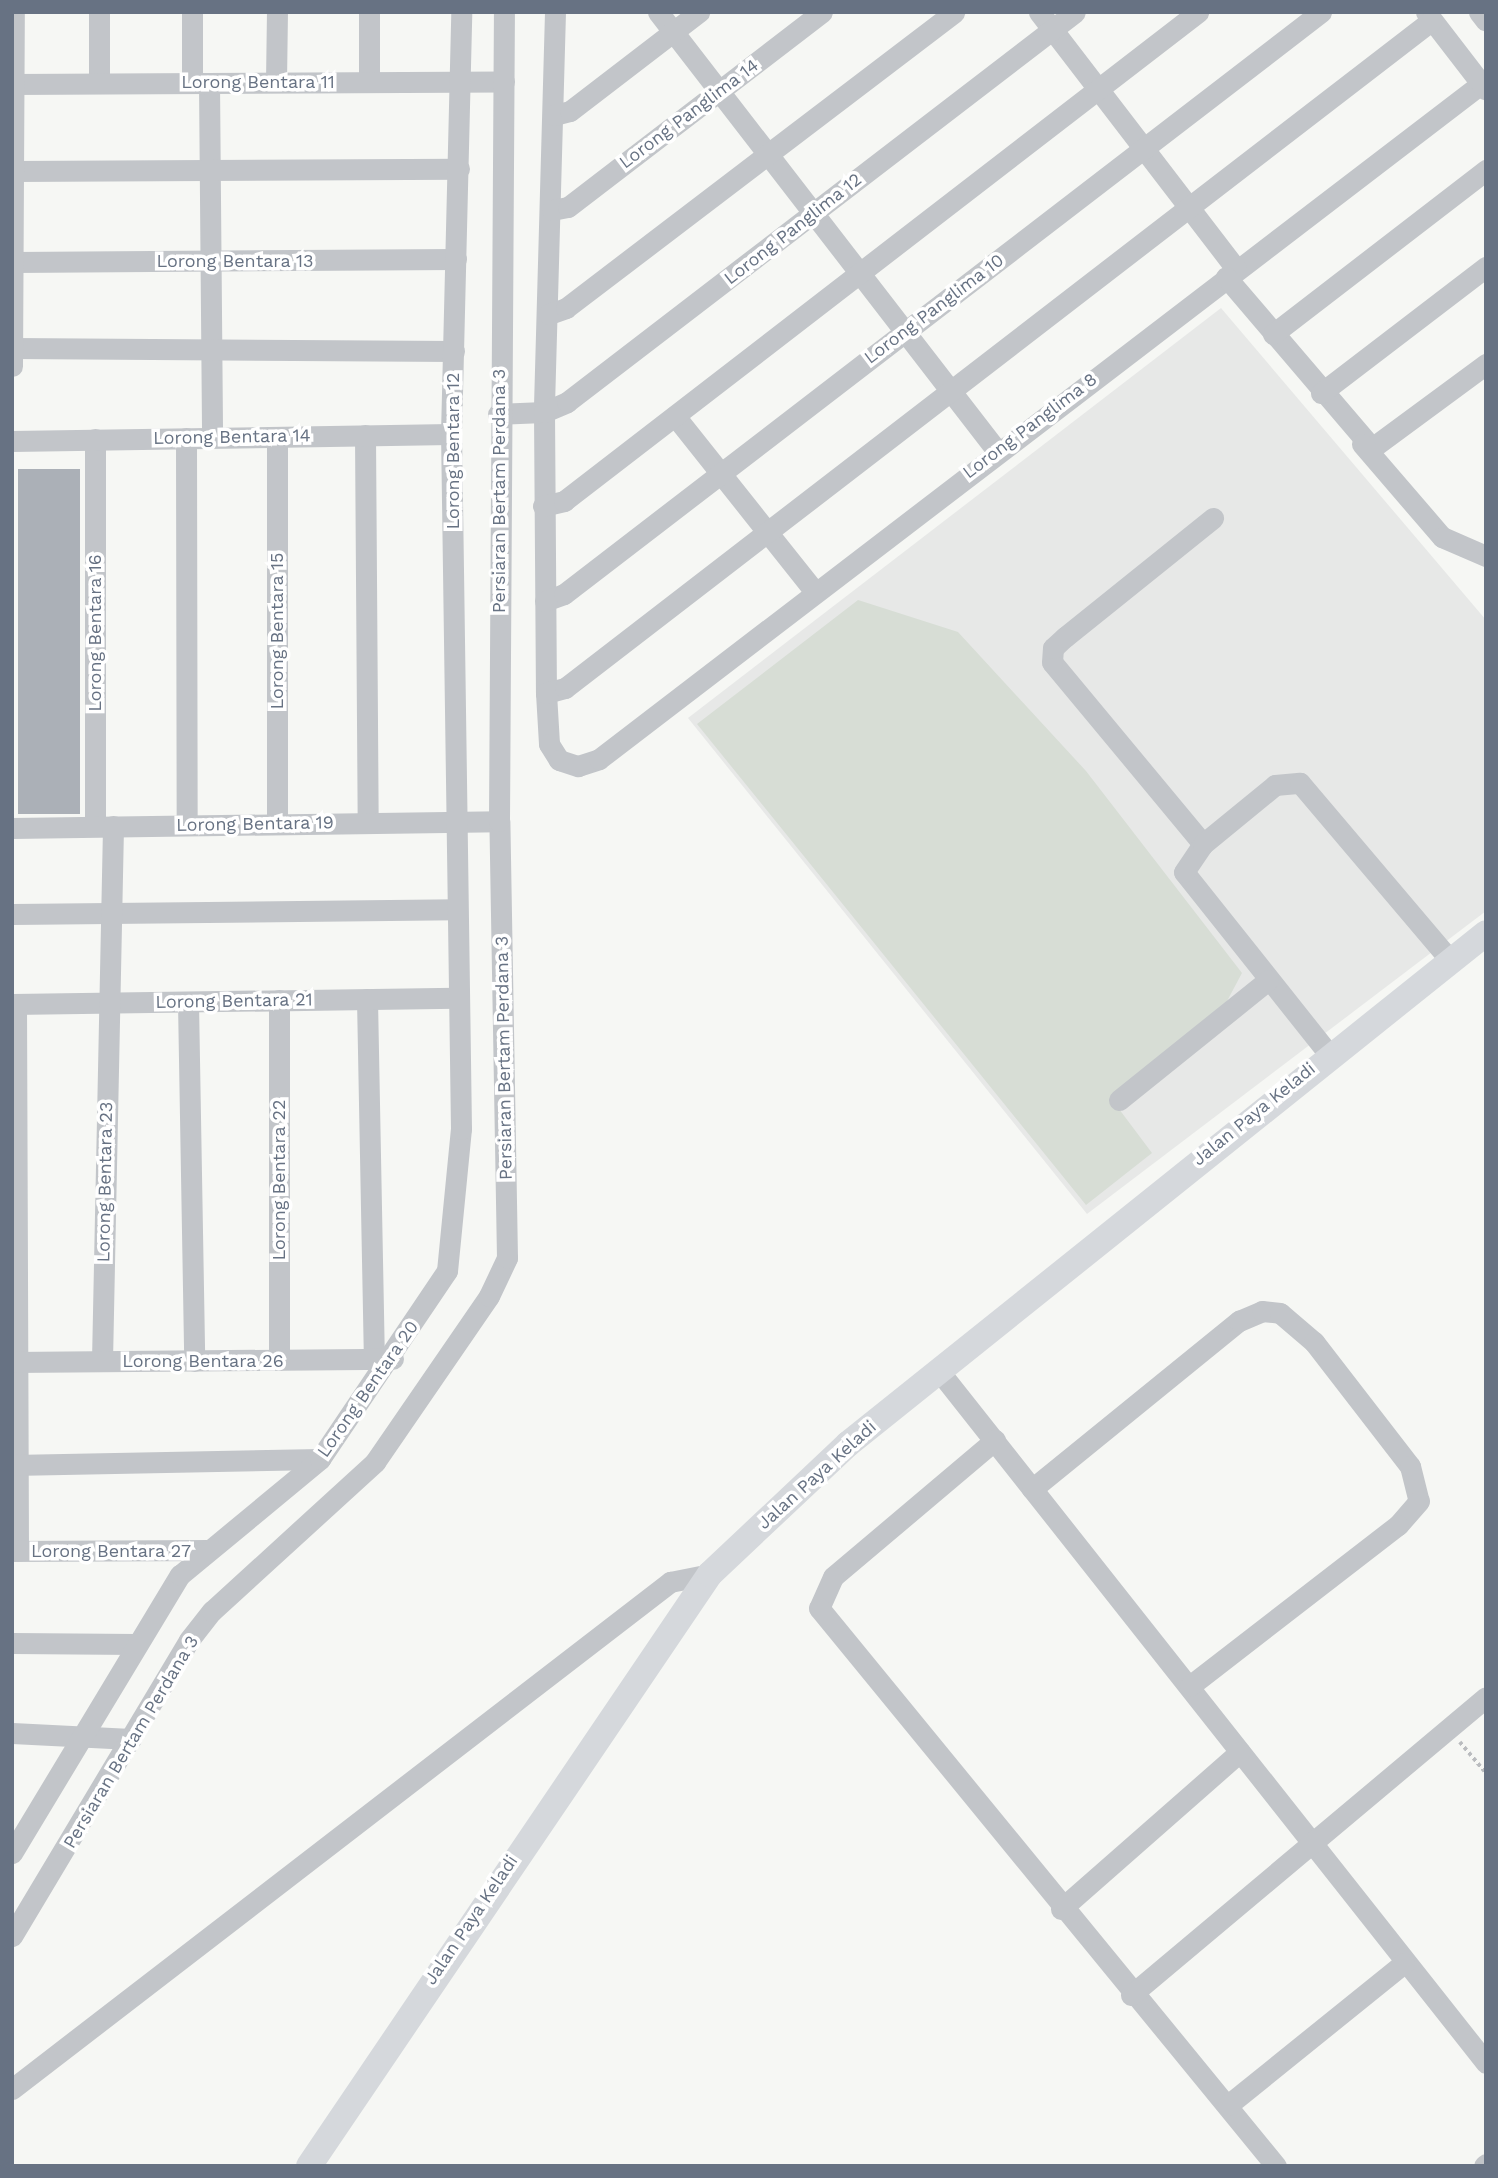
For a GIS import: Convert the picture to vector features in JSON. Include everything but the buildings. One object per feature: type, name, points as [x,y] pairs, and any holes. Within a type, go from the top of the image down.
[{"type":"main road","name":"Jalan Paya Keladi","points":[[309,2166],[710,1574],[848,1444],[1328,1053],[1486,933]]},
{"type":"street","points":[[12,366],[14,12]]},
{"type":"street","points":[[99,12],[99,83]]},
{"type":"street","points":[[192,12],[210,171],[212,438]]},
{"type":"street","points":[[276,82],[277,12]]},
{"type":"street","points":[[369,12],[369,81]]},
{"type":"street","name":"Lorong Bentara 12","points":[[456,822],[451,434],[461,12]]},
{"type":"street","name":"Persiaran Bertam Perdana 3","points":[[12,1936],[212,1611],[375,1462],[501,1277],[509,1235],[499,821],[499,414],[505,12]]},
{"type":"street","points":[[555,12],[552,210],[544,412],[546,693],[565,688],[768,533],[1189,209],[1429,16],[1483,87]]},
{"type":"street","points":[[658,12],[996,451]]},
{"type":"street","points":[[554,115],[570,111],[699,12]]},
{"type":"street","name":"Lorong Panglima 14","points":[[552,210],[568,206],[822,12]]},
{"type":"street","points":[[549,314],[566,308],[769,156],[954,12]]},
{"type":"street","points":[[1039,12],[1189,209],[1273,334],[1321,393],[1442,537],[1486,556]]},
{"type":"street","name":"Lorong Panglima 12","points":[[499,414],[544,412],[567,402],[1075,12]]},
{"type":"street","points":[[543,506],[564,501],[1198,12]]},
{"type":"street","name":"Lorong Panglima 10","points":[[545,601],[564,594],[1321,12]]},
{"type":"street","points":[[1479,12],[1486,21]]},
{"type":"street","name":"Lorong Bentara 11","points":[[13,84],[504,81]]},
{"type":"street","name":"Lorong Panglima 8","points":[[546,693],[549,744],[559,760],[578,766],[599,759],[996,451],[1483,87]]},
{"type":"street","points":[[15,171],[459,169]]},
{"type":"street","points":[[1273,334],[1486,170]]},
{"type":"street","name":"Lorong Bentara 13","points":[[13,262],[456,259]]},
{"type":"street","points":[[1321,393],[1486,267]]},
{"type":"street","points":[[13,348],[211,347],[454,351]]},
{"type":"street","points":[[1363,444],[1382,445],[1486,364]]},
{"type":"street","points":[[675,416],[815,592]]},
{"type":"street","name":"Lorong Bentara 14","points":[[12,441],[451,434]]},
{"type":"street","points":[[365,435],[368,823]]},
{"type":"street","name":"Lorong Bentara 15","points":[[277,437],[277,824]]},
{"type":"street","points":[[186,438],[187,825]]},
{"type":"street","name":"Lorong Bentara 16","points":[[95,439],[104,826],[111,913]]},
{"type":"street","points":[[1203,844],[1052,662],[1059,643],[1213,519]]},
{"type":"street","points":[[1328,1053],[1187,882],[1188,857],[1275,785],[1300,783],[1450,960]]},
{"type":"street","name":"Lorong Bentara 19","points":[[12,828],[499,821]]},
{"type":"street","name":"Lorong Bentara 20","points":[[12,1853],[180,1575],[320,1459],[384,1360],[447,1271],[457,1216],[456,822]]},
{"type":"street","points":[[12,914],[457,909]]},
{"type":"street","name":"Lorong Bentara 23","points":[[102,1361],[111,913]]},
{"type":"street","points":[[1119,1100],[1268,980]]},
{"type":"street","name":"Lorong Bentara 21","points":[[14,1004],[456,998]]},
{"type":"street","points":[[367,999],[384,1360]]},
{"type":"street","name":"Lorong Bentara 22","points":[[279,1000],[279,1360]]},
{"type":"street","points":[[188,1002],[194,1361]]},
{"type":"street","points":[[14,1004],[15,1551]]},
{"type":"street","points":[[1032,1489],[1239,1321],[1262,1311],[1280,1313],[1314,1342],[1410,1466],[1419,1501],[1398,1525],[1190,1686]]},
{"type":"street","name":"Lorong Bentara 26","points":[[15,1362],[384,1360]]},
{"type":"street","points":[[939,1371],[1190,1686],[1404,1963],[1486,2063]]},
{"type":"street","points":[[995,1440],[833,1577],[819,1608],[1131,1995],[1228,2105],[1276,2166]]},
{"type":"street","points":[[15,1465],[320,1459]]},
{"type":"street","name":"Lorong Bentara 27","points":[[15,1551],[209,1550]]},
{"type":"street","points":[[12,2089],[670,1582],[710,1574]]},
{"type":"street","points":[[12,1643],[136,1644]]},
{"type":"street","points":[[1131,1995],[1308,1840],[1486,1697]]},
{"type":"street","points":[[12,1733],[131,1739]]},
{"type":"street","points":[[1061,1909],[1241,1752]]},
{"type":"street","points":[[12,1820],[34,1820]]},
{"type":"street","points":[[1228,2105],[1404,1963]]},
{"type":"path","points":[[1448,1727],[1486,1773]]},
{"type":"shaded area","points":[[1221,308],[1486,620],[1486,911],[1087,1214],[688,718]]},
{"type":"shaded area","points":[[858,600],[958,632],[1086,771],[1242,973],[1226,1003],[1110,1097],[1152,1153],[1086,1205],[697,724]]}]
